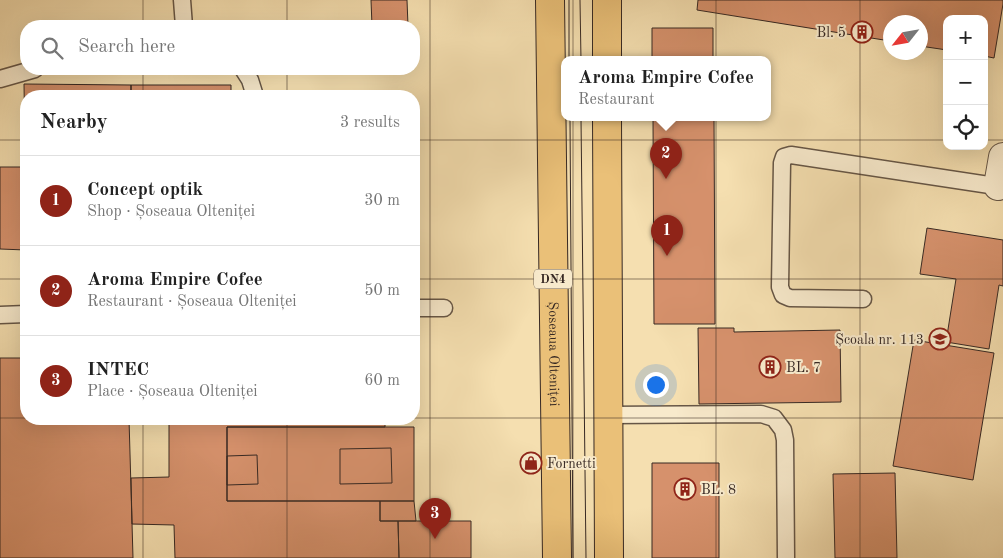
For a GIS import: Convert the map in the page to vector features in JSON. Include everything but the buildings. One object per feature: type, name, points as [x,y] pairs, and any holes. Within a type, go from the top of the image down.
[{"type":"main road","name":"Șoseaua Olteniței","points":[[550,0],[557,558]]},
{"type":"main road","points":[[607,0],[607,56]]},
{"type":"main road","points":[[608,121],[609,558]]},
{"type":"street","points":[[1001,187],[1003,158]]},
{"type":"lane","points":[[182,0],[184,20]]},
{"type":"lane","points":[[0,79],[20,73]]},
{"type":"lane","points":[[247,75],[253,90]]},
{"type":"lane","points":[[863,299],[790,298],[783,295],[780,287],[782,163],[784,157],[791,155],[1001,187]]},
{"type":"lane","points":[[420,308],[444,308]]},
{"type":"lane","points":[[0,315],[20,314]]},
{"type":"lane","points":[[608,414],[762,414],[774,418],[783,430],[784,440],[786,558]]},
{"type":"tram line","points":[[569,0],[569,56]]},
{"type":"tram line","points":[[580,0],[581,56]]},
{"type":"tram line","points":[[570,121],[573,558]]},
{"type":"tram line","points":[[581,121],[586,558]]},
{"type":"place","name":"Bl. 5","points":[[862,32]]},
{"type":"place","name":"Aroma Empire Cofee","points":[[666,179]]},
{"type":"place","name":"Concept optik","points":[[667,256]]},
{"type":"place","name":"Școala nr. 113","points":[[940,339]]},
{"type":"place","name":"BL. 7","points":[[770,367]]},
{"type":"place","name":"Fornetti","points":[[531,463]]},
{"type":"place","name":"BL. 8","points":[[685,489]]},
{"type":"place","name":"INTEC","points":[[435,539]]}]
